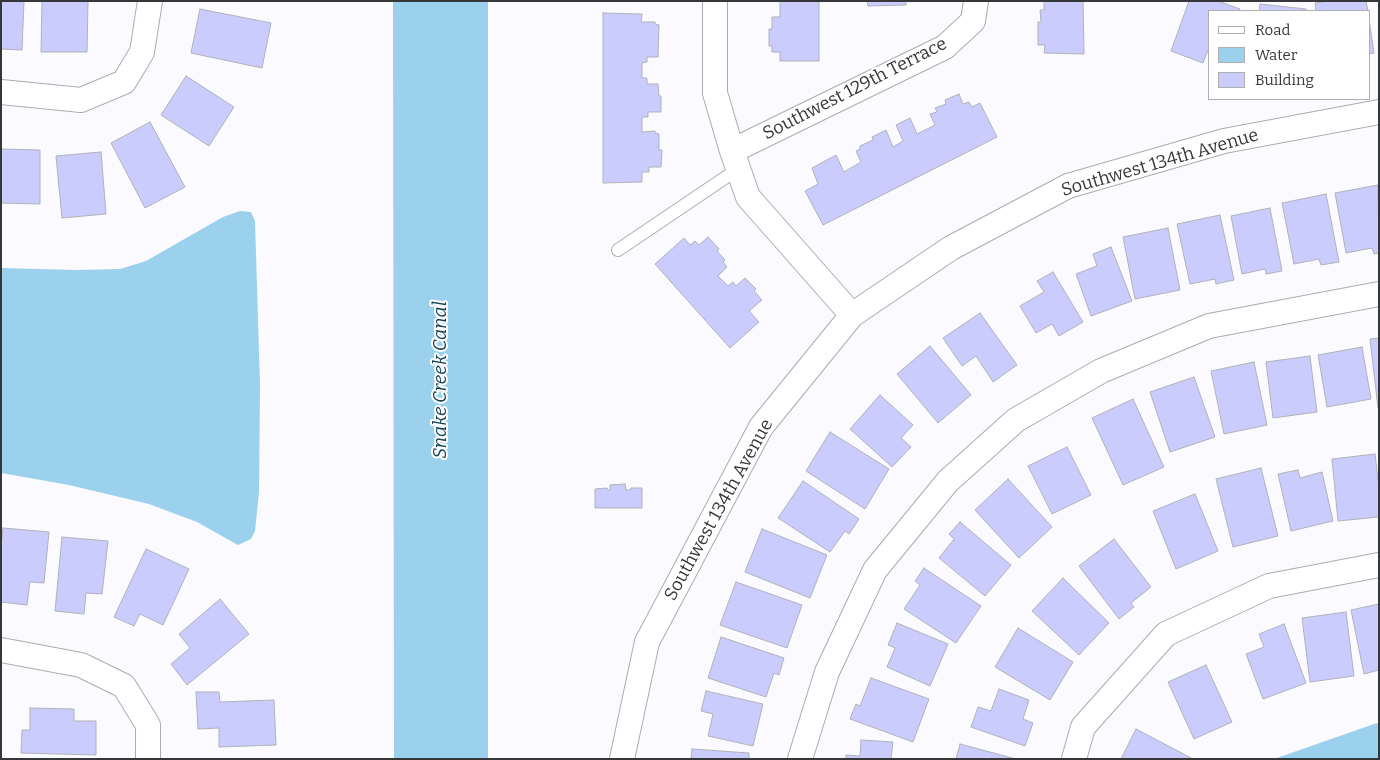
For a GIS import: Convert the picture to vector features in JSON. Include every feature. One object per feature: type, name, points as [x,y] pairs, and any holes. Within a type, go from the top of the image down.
[{"type":"street","points":[[1,92],[82,100],[124,82],[142,52],[150,1]]},
{"type":"street","points":[[715,1],[715,93],[748,197],[852,315]]},
{"type":"street","name":"Southwest 129th Terrace","points":[[735,160],[945,48],[975,11]]},
{"type":"street","name":"Southwest 134th Avenue","points":[[622,759],[647,642],[761,427],[852,315],[951,248],[1068,186],[1224,141],[1379,112]]},
{"type":"street","points":[[800,759],[827,672],[875,570],[948,481],[1016,420],[1102,370],[1209,326],[1379,294]]},
{"type":"street","points":[[1074,759],[1083,727],[1166,634],[1269,586],[1379,565]]},
{"type":"street","points":[[1,650],[82,665],[124,686],[148,725],[148,759]]},
{"type":"lane","points":[[618,250],[735,160]]},
{"type":"water","name":"Snake Creek Canal","points":[[393,1],[488,1],[488,759],[394,759]]},
{"type":"water","points":[[240,211],[251,212],[255,221],[260,385],[259,492],[255,531],[251,539],[238,545],[197,522],[149,504],[69,485],[1,473],[1,268],[120,269],[146,261],[223,217]]},
{"type":"water","points":[[1379,723],[1379,759],[1274,759],[1374,724]]},
{"type":"building","points":[[1,1],[24,1],[22,50],[1,49]]},
{"type":"building","points":[[42,1],[88,1],[87,52],[41,52]]},
{"type":"building","points":[[780,1],[819,1],[819,61],[780,61],[780,52],[772,52],[772,46],[769,46],[769,29],[772,29],[772,17],[780,17]]},
{"type":"building","points":[[867,1],[906,1],[906,5],[868,6]]},
{"type":"building","points":[[1044,1],[1083,1],[1084,54],[1044,53],[1045,45],[1038,45],[1038,22],[1041,22],[1040,10],[1044,10]]},
{"type":"building","points":[[1189,1],[1218,1],[1240,9],[1208,10],[1208,50],[1203,63],[1171,51]]},
{"type":"building","points":[[1366,1],[1368,10],[1316,10],[1315,3]]},
{"type":"building","points":[[1260,4],[1306,9],[1306,10],[1259,10]]},
{"type":"building","points":[[200,9],[271,23],[262,68],[191,53]]},
{"type":"building","points":[[603,13],[642,14],[641,22],[655,22],[655,24],[659,25],[658,57],[647,57],[647,62],[642,63],[642,78],[647,78],[647,84],[658,84],[659,96],[661,96],[661,112],[648,112],[648,117],[642,117],[642,132],[655,131],[655,133],[659,134],[659,150],[662,150],[661,167],[649,167],[649,172],[642,172],[642,182],[603,183]]},
{"type":"building","points":[[1370,26],[1374,53],[1370,54]]},
{"type":"building","points":[[186,76],[234,107],[209,146],[161,115]]},
{"type":"building","points":[[959,94],[963,104],[969,102],[972,107],[980,103],[997,137],[823,225],[805,191],[818,184],[812,168],[836,155],[844,172],[861,162],[856,151],[860,149],[860,146],[873,140],[872,137],[886,130],[893,147],[903,141],[896,125],[910,118],[917,134],[935,125],[930,114],[937,112],[935,108],[946,104],[945,100]]},
{"type":"building","points":[[150,122],[185,187],[145,208],[111,143]]},
{"type":"building","points":[[1,149],[40,150],[40,204],[1,203]]},
{"type":"building","points":[[101,152],[106,214],[62,218],[56,156]]},
{"type":"building","points":[[1378,185],[1379,253],[1374,254],[1372,248],[1346,253],[1335,193]]},
{"type":"building","points":[[1326,194],[1339,262],[1321,265],[1319,259],[1294,264],[1282,203]]},
{"type":"building","points":[[1270,208],[1282,271],[1266,274],[1265,269],[1242,274],[1231,216]]},
{"type":"building","points":[[1220,215],[1234,280],[1216,284],[1215,279],[1190,284],[1177,224]]},
{"type":"building","points":[[1168,228],[1180,290],[1135,299],[1123,237]]},
{"type":"building","points":[[708,237],[719,249],[717,251],[725,260],[723,262],[727,267],[718,276],[728,286],[733,282],[736,286],[745,278],[756,289],[754,291],[762,300],[749,311],[759,322],[730,348],[655,264],[684,238],[690,245],[695,241],[699,245]]},
{"type":"building","points":[[1111,247],[1132,301],[1091,316],[1076,274],[1097,266],[1093,254]]},
{"type":"building","points":[[1053,272],[1083,322],[1059,336],[1052,324],[1036,333],[1020,306],[1044,292],[1037,281]]},
{"type":"building","points":[[980,313],[1017,365],[993,382],[976,356],[962,366],[943,338]]},
{"type":"building","points":[[1379,338],[1379,408],[1378,408],[1370,339]]},
{"type":"building","points":[[930,346],[971,395],[938,423],[897,374]]},
{"type":"building","points":[[1362,347],[1371,399],[1327,407],[1318,355]]},
{"type":"building","points":[[1310,356],[1317,412],[1273,418],[1266,362]]},
{"type":"building","points":[[1254,362],[1267,425],[1224,434],[1211,371]]},
{"type":"building","points":[[1194,377],[1215,437],[1170,452],[1150,392]]},
{"type":"building","points":[[880,395],[913,425],[901,438],[911,447],[892,467],[850,429]]},
{"type":"building","points":[[1133,399],[1164,467],[1123,485],[1092,418]]},
{"type":"building","points":[[830,432],[889,469],[865,509],[806,471]]},
{"type":"building","points":[[1067,447],[1091,495],[1052,514],[1028,466]]},
{"type":"building","points":[[1375,454],[1379,488],[1379,517],[1338,521],[1332,459]]},
{"type":"building","points":[[1261,468],[1278,536],[1233,547],[1216,479]]},
{"type":"building","points":[[1298,470],[1300,478],[1322,472],[1333,521],[1291,531],[1278,474]]},
{"type":"building","points":[[1008,479],[1052,527],[1019,558],[975,510]]},
{"type":"building","points":[[803,481],[859,519],[849,534],[845,531],[830,552],[778,518]]},
{"type":"building","points":[[625,484],[626,490],[642,488],[642,508],[595,508],[595,489],[607,488],[610,490],[610,485]]},
{"type":"building","points":[[1195,494],[1218,551],[1176,569],[1153,511]]},
{"type":"building","points":[[960,522],[1011,565],[985,596],[939,558],[954,539],[949,534]]},
{"type":"building","points":[[3,528],[49,532],[44,583],[30,582],[27,605],[1,602]]},
{"type":"building","points":[[762,529],[827,555],[810,598],[745,572]]},
{"type":"building","points":[[62,537],[108,541],[102,594],[86,593],[84,614],[55,611]]},
{"type":"building","points":[[1114,539],[1151,587],[1131,603],[1134,607],[1119,619],[1079,566]]},
{"type":"building","points":[[146,549],[189,569],[163,625],[140,614],[134,626],[114,617]]},
{"type":"building","points":[[924,568],[981,606],[956,643],[904,609],[920,585],[915,581]]},
{"type":"building","points":[[1063,578],[1109,623],[1079,655],[1032,611]]},
{"type":"building","points":[[736,582],[802,605],[787,648],[720,625]]},
{"type":"building","points":[[220,599],[249,634],[187,685],[171,664],[190,648],[179,634]]},
{"type":"building","points":[[1379,604],[1379,670],[1364,674],[1351,610]]},
{"type":"building","points":[[1346,612],[1354,676],[1310,682],[1302,618]]},
{"type":"building","points":[[897,623],[948,644],[930,686],[887,667],[895,648],[888,645]]},
{"type":"building","points":[[1284,624],[1306,683],[1263,699],[1246,654],[1264,647],[1259,634]]},
{"type":"building","points":[[1018,628],[1073,662],[1050,700],[995,667]]},
{"type":"building","points":[[721,637],[784,658],[779,675],[774,673],[766,697],[708,678]]},
{"type":"building","points":[[1206,665],[1232,722],[1194,739],[1168,682]]},
{"type":"building","points":[[871,678],[929,699],[913,742],[850,719],[856,704],[860,706]]},
{"type":"building","points":[[999,689],[1029,700],[1023,719],[1033,723],[1025,746],[971,727],[978,707],[991,711]]},
{"type":"building","points":[[706,691],[763,704],[753,746],[708,736],[713,714],[701,711]]},
{"type":"building","points":[[196,692],[219,692],[220,702],[274,700],[276,745],[219,747],[219,728],[198,729]]},
{"type":"building","points":[[30,708],[74,709],[74,721],[96,721],[96,755],[21,753],[22,730],[30,730]]},
{"type":"building","points":[[1136,729],[1193,759],[1121,759]]},
{"type":"building","points":[[861,740],[893,742],[891,759],[846,759],[846,755],[860,756]]},
{"type":"building","points":[[960,744],[1016,759],[956,759]]},
{"type":"building","points":[[692,749],[749,753],[749,759],[691,759]]}]
